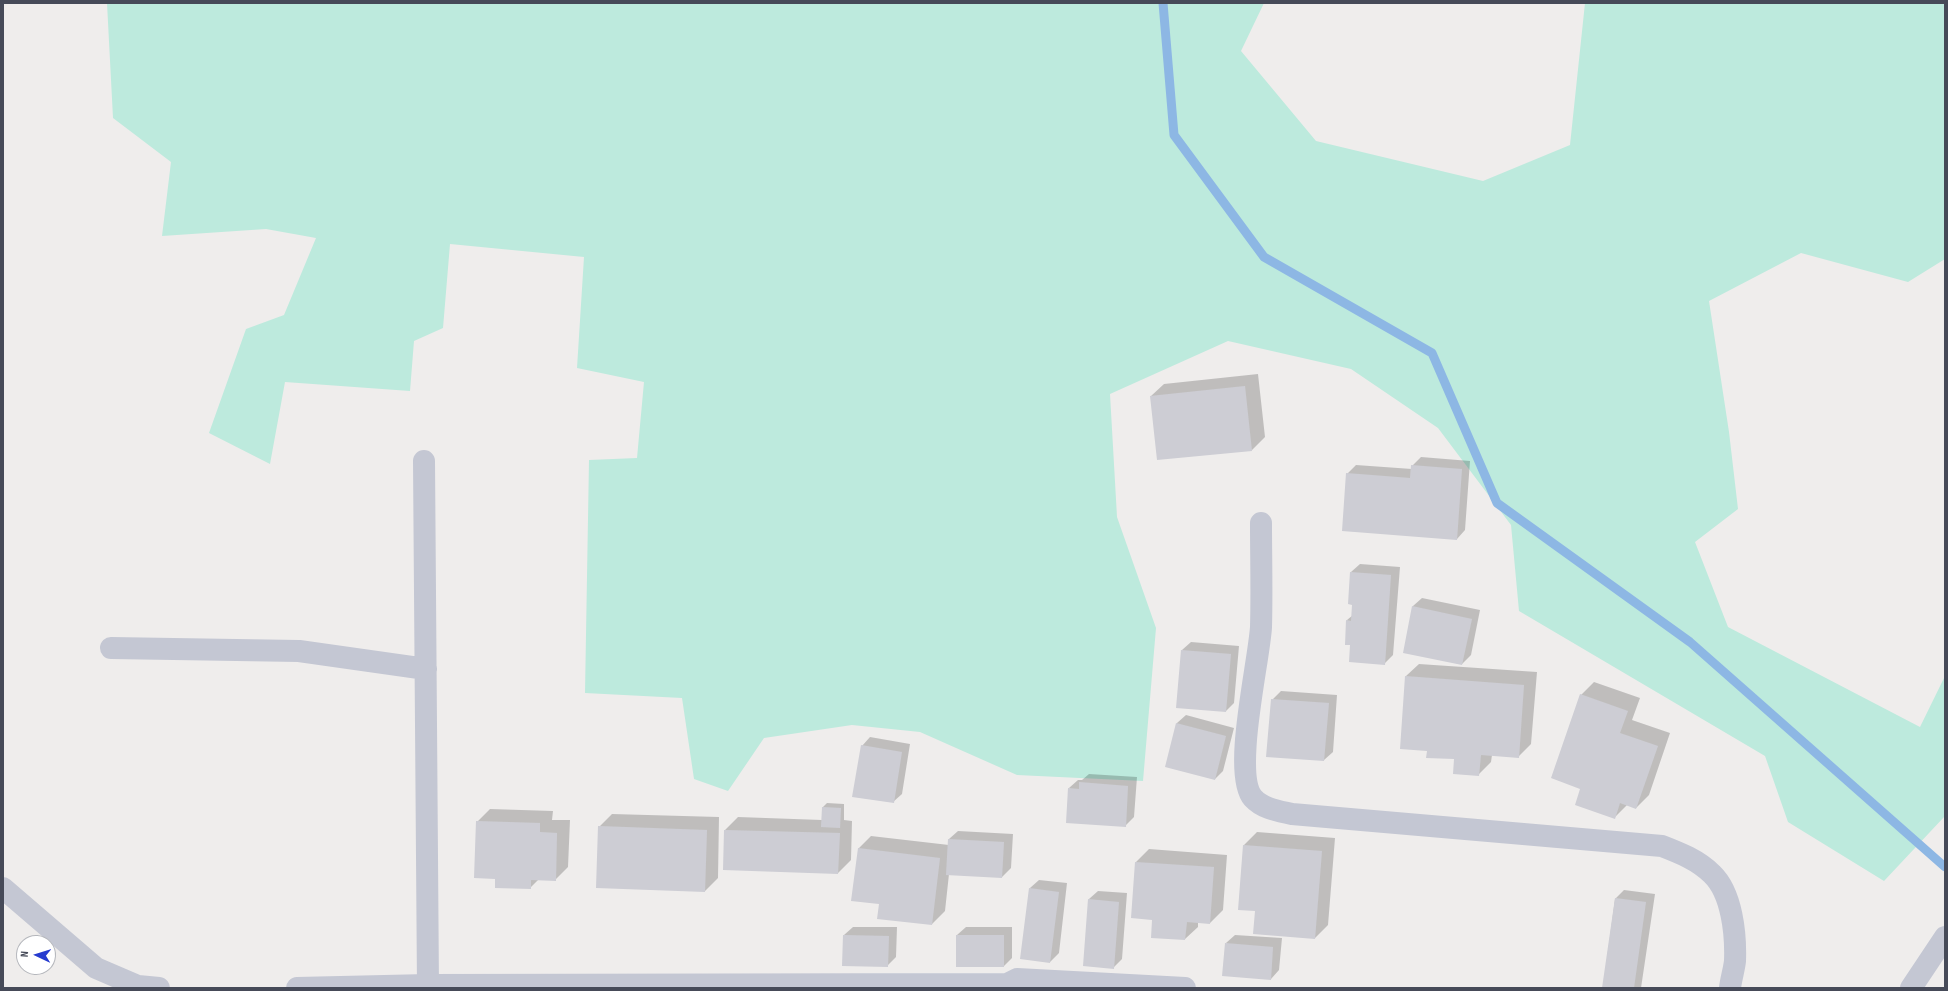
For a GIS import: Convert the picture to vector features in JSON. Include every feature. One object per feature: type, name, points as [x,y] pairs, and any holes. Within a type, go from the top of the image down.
[{"type":"street","points":[[424,462],[428,986]]},
{"type":"street","points":[[1261,523],[1261,628],[1244,760],[1246,784],[1253,798],[1268,809],[1292,814],[1662,846],[1689,856],[1713,874],[1725,891],[1732,920],[1735,961],[1730,988]]},
{"type":"street","points":[[110,648],[299,651],[426,669]]},
{"type":"street","points":[[3,888],[96,968],[138,986],[159,988]]},
{"type":"street","points":[[1911,988],[1945,937]]},
{"type":"street","points":[[297,988],[428,986],[1006,986],[1018,979],[1185,988]]},
{"type":"green space","points":[[107,3],[1264,3],[1241,51],[1316,141],[1483,181],[1570,145],[1585,3],[1945,3],[1945,259],[1908,282],[1801,253],[1709,301],[1729,432],[1738,509],[1695,542],[1728,627],[1920,727],[1945,676],[1945,816],[1884,881],[1788,822],[1765,756],[1519,611],[1511,525],[1438,428],[1351,369],[1228,341],[1110,394],[1117,517],[1156,628],[1143,781],[1017,775],[920,732],[852,725],[764,738],[728,791],[694,779],[682,698],[585,693],[589,460],[637,458],[644,382],[577,368],[584,257],[450,244],[443,328],[414,341],[410,391],[285,382],[270,464],[209,433],[246,329],[284,315],[316,238],[266,229],[162,236],[171,162],[113,118]]},
{"type":"building","points":[[1245,386],[1252,451],[1157,460],[1150,396]]},
{"type":"building","points":[[1411,465],[1462,469],[1457,540],[1342,531],[1346,473],[1410,478]]},
{"type":"building","points":[[1350,572],[1391,575],[1385,665],[1349,662],[1350,645],[1345,645],[1346,620],[1351,621],[1352,605],[1348,604]]},
{"type":"building","points":[[1412,606],[1472,619],[1462,665],[1403,653]]},
{"type":"building","points":[[1181,650],[1231,654],[1226,712],[1176,708]]},
{"type":"building","points":[[1405,676],[1524,685],[1519,758],[1481,755],[1479,776],[1453,774],[1454,759],[1426,758],[1427,751],[1400,749]]},
{"type":"building","points":[[1580,694],[1628,711],[1620,733],[1658,746],[1636,809],[1620,803],[1615,819],[1575,805],[1580,789],[1551,778]]},
{"type":"building","points":[[1271,699],[1329,703],[1324,761],[1266,757]]},
{"type":"building","points":[[1176,723],[1226,736],[1215,780],[1165,767]]},
{"type":"building","points":[[861,745],[902,752],[894,803],[852,797]]},
{"type":"building","points":[[1079,782],[1128,786],[1126,827],[1066,823],[1068,788],[1079,789]]},
{"type":"building","points":[[822,807],[841,808],[840,828],[821,827]]},
{"type":"building","points":[[476,821],[540,823],[540,832],[557,833],[556,881],[531,880],[531,889],[495,888],[495,879],[474,878]]},
{"type":"building","points":[[598,826],[707,830],[705,892],[596,888]]},
{"type":"building","points":[[724,830],[840,833],[838,874],[723,870]]},
{"type":"building","points":[[948,839],[1004,842],[1002,878],[946,875]]},
{"type":"building","points":[[1243,845],[1322,851],[1315,939],[1253,934],[1255,911],[1238,910]]},
{"type":"building","points":[[858,848],[940,858],[932,925],[877,919],[879,904],[851,901]]},
{"type":"building","points":[[1135,862],[1214,867],[1210,924],[1187,922],[1185,940],[1151,938],[1152,920],[1131,918]]},
{"type":"building","points":[[1029,888],[1059,892],[1050,963],[1020,959]]},
{"type":"building","points":[[1615,898],[1646,902],[1634,988],[1602,988]]},
{"type":"building","points":[[1088,899],[1119,902],[1114,969],[1083,966]]},
{"type":"building","points":[[843,935],[889,936],[888,967],[842,966]]},
{"type":"building","points":[[956,935],[1004,935],[1004,967],[956,967]]},
{"type":"building","points":[[1225,943],[1273,947],[1271,980],[1222,976]]},
{"type":"waterway","points":[[1163,3],[1174,135],[1264,257],[1432,353],[1497,503],[1690,642],[1945,867]]}]
